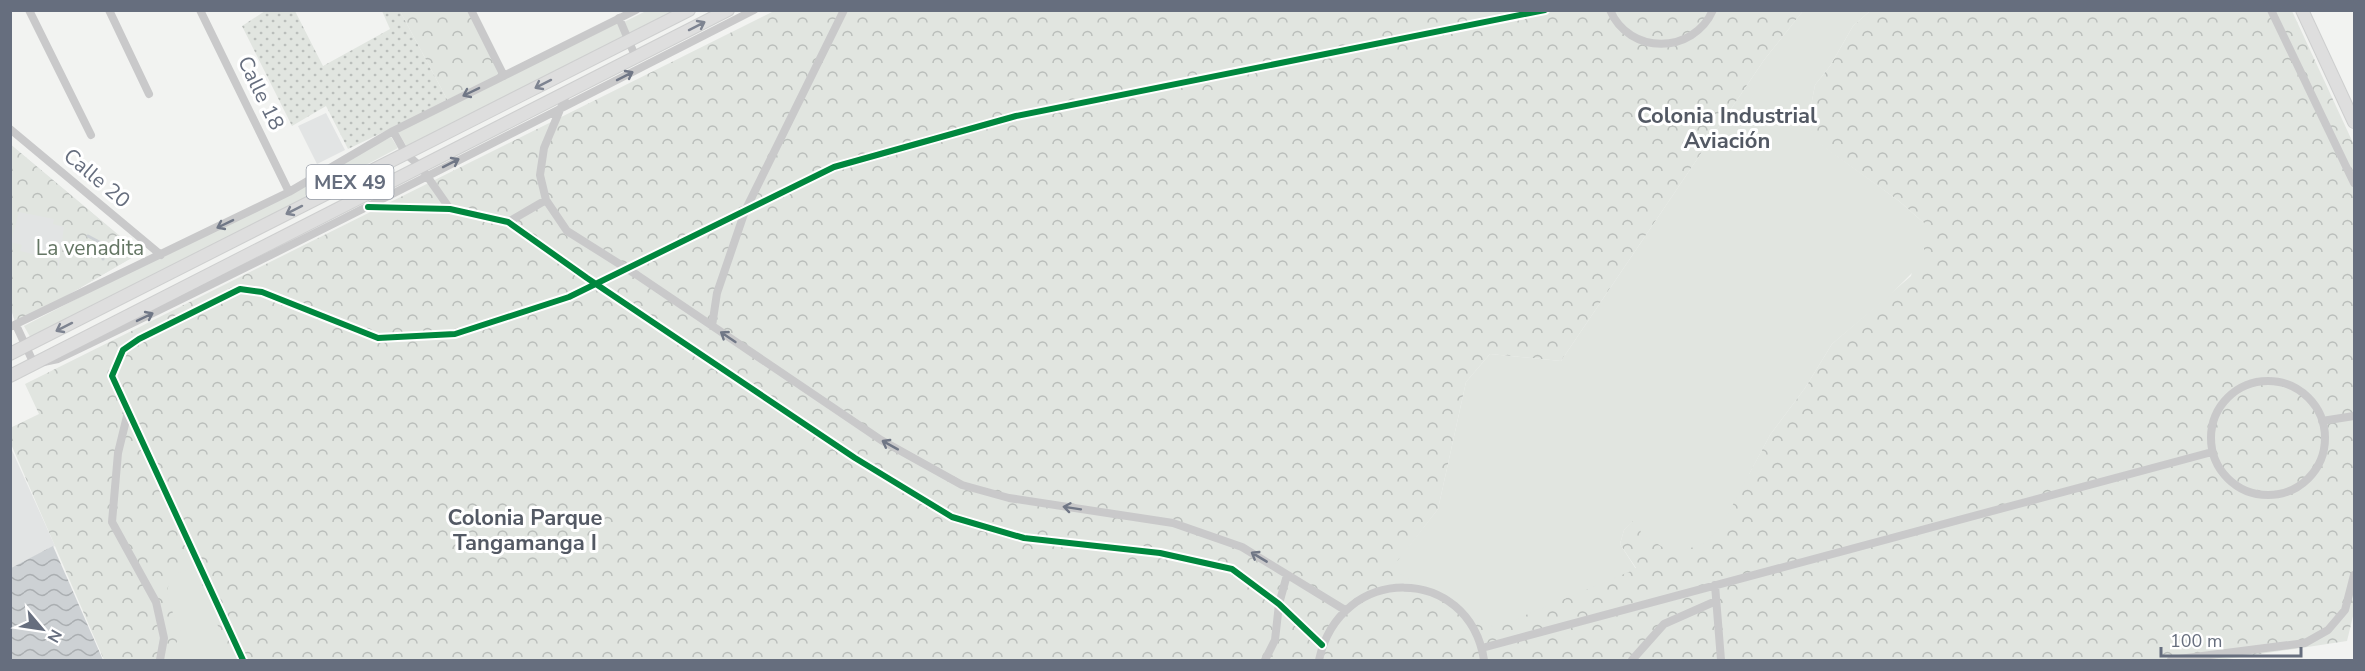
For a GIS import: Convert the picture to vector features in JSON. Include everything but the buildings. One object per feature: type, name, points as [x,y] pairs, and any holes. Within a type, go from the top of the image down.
[{"type":"main road","name":"MEX 49","points":[[10,354],[689,10]]},
{"type":"main road","name":"MEX 49","points":[[10,376],[183,294],[333,218],[567,92],[728,10]]},
{"type":"main road","points":[[2302,10],[2355,122]]},
{"type":"street","points":[[29,10],[91,135]]},
{"type":"street","points":[[109,10],[150,94]]},
{"type":"street","name":"Calle 18","points":[[200,10],[289,192]]},
{"type":"street","points":[[34,364],[27,346],[13,326],[289,192],[393,131],[636,10]]},
{"type":"street","points":[[333,218],[368,207],[423,171],[558,109],[754,10]]},
{"type":"street","points":[[712,326],[717,293],[745,211],[844,10]]},
{"type":"street","points":[[243,660],[112,376],[123,351],[139,339],[240,289],[262,292],[378,338],[455,334],[569,297],[834,167],[1016,116],[1545,10]]},
{"type":"street","points":[[1610,10],[1613,19],[1624,31],[1638,40],[1653,44],[1669,44],[1686,39],[1701,28],[1713,10]]},
{"type":"street","points":[[2271,10],[2355,183]]},
{"type":"street","points":[[475,12],[504,76]]},
{"type":"street","points":[[619,18],[636,58]]},
{"type":"street","points":[[567,92],[558,109],[544,148],[540,175],[546,201],[567,231],[881,440],[962,485],[1009,498],[1173,523],[1242,547],[1345,610]]},
{"type":"street","name":"Calle 20","points":[[10,129],[161,255]]},
{"type":"street","points":[[393,131],[406,154],[423,171],[450,209]]},
{"type":"street","points":[[508,222],[546,201]]},
{"type":"street","points":[[368,207],[450,209],[508,222],[594,283],[855,458],[952,517],[1024,538],[1160,553],[1232,569],[1279,604],[1322,645]]},
{"type":"street","points":[[2265,381],[2291,386],[2308,397],[2319,413],[2325,432],[2324,452],[2311,476],[2295,489],[2277,495],[2257,495],[2238,487],[2223,474],[2212,452],[2211,432],[2217,413],[2229,397],[2245,386],[2265,381]]},
{"type":"street","points":[[128,412],[118,453],[112,522],[156,602],[164,638],[160,660]]},
{"type":"street","points":[[2322,421],[2355,417]]},
{"type":"street","points":[[1482,648],[2212,452]]},
{"type":"street","points":[[1265,660],[1275,640],[1279,604],[1287,575]]},
{"type":"street","points":[[2171,660],[2305,643],[2328,630],[2345,610],[2355,575]]},
{"type":"street","points":[[1715,585],[1721,660]]},
{"type":"street","points":[[1319,660],[1322,645],[1335,620],[1345,610],[1356,601],[1382,590],[1404,587],[1426,591],[1446,600],[1463,614],[1476,632],[1484,660]]},
{"type":"street","points":[[1632,660],[1664,624],[1716,601]]},
{"type":"shaded area","points":[[326,113],[345,150],[317,164],[298,126]]},
{"type":"shaded area","name":"La venadita","points":[[10,144],[140,253],[16,325],[10,305]]},
{"type":"shaded area","points":[[10,446],[55,546],[11,568],[10,568]]},
{"type":"green space","points":[[265,11],[295,11],[323,66],[390,29],[382,11],[400,11],[448,101],[348,149],[326,106],[292,126],[242,26]]},
{"type":"green space","points":[[400,11],[470,11],[501,74],[448,101]]},
{"type":"green space","points":[[646,11],[677,11],[630,35],[624,22]]},
{"type":"green space","points":[[774,11],[1803,11],[1764,60],[1561,361],[1490,354],[1466,382],[1438,509],[1392,569],[1636,568],[1620,544],[1624,530],[1637,516],[1749,474],[1770,435],[1805,388],[1832,344],[1911,276],[1924,223],[1899,201],[1814,140],[1808,122],[1815,85],[1830,66],[1853,26],[1870,11],[2292,11],[2354,145],[2354,612],[2347,641],[2220,660],[104,660],[11,444],[10,428],[39,414],[25,384]]},
{"type":"green space","points":[[1803,11],[1870,11],[1853,26],[1830,66],[1815,85],[1808,122],[1815,140],[1899,201],[1924,223],[1924,261],[1889,296],[1832,344],[1805,388],[1770,435],[1722,525],[1705,543],[1673,554],[1641,533],[1637,517],[1624,530],[1620,544],[1636,569],[1495,628],[1391,569],[1438,509],[1466,382],[1490,354],[1561,361],[1764,60]]},
{"type":"green space","points":[[620,21],[624,38],[407,147],[398,132]]},
{"type":"green space","points":[[391,137],[398,148],[33,342],[24,326]]},
{"type":"green space","name":"La venadita","points":[[10,144],[140,253],[16,325],[10,305]],"holes":[[[19,212],[54,219],[53,224],[64,227],[57,277],[58,260],[20,251],[22,245],[11,242]]]},
{"type":"green space","points":[[195,566],[231,660],[172,660],[170,654],[182,633],[170,605],[169,583],[175,575]]},
{"type":"water","points":[[53,546],[103,660],[11,660],[11,568]]},
{"type":"waterway","points":[[88,236],[101,243],[103,259]]},
{"type":"cycle path","points":[[243,660],[112,376],[123,350],[139,339],[240,289],[262,292],[378,338],[455,334],[569,297],[834,167],[1016,116],[1545,10]]},
{"type":"cycle path","points":[[368,207],[450,209],[508,222],[587,278],[855,458],[952,517],[1024,538],[1160,553],[1232,569],[1279,604],[1322,645]]},
{"type":"district","name":"Colonia Industrial Aviación","points":[[1727,128]]},
{"type":"district","name":"Colonia Parque Tangamanga I","points":[[525,530]]}]
